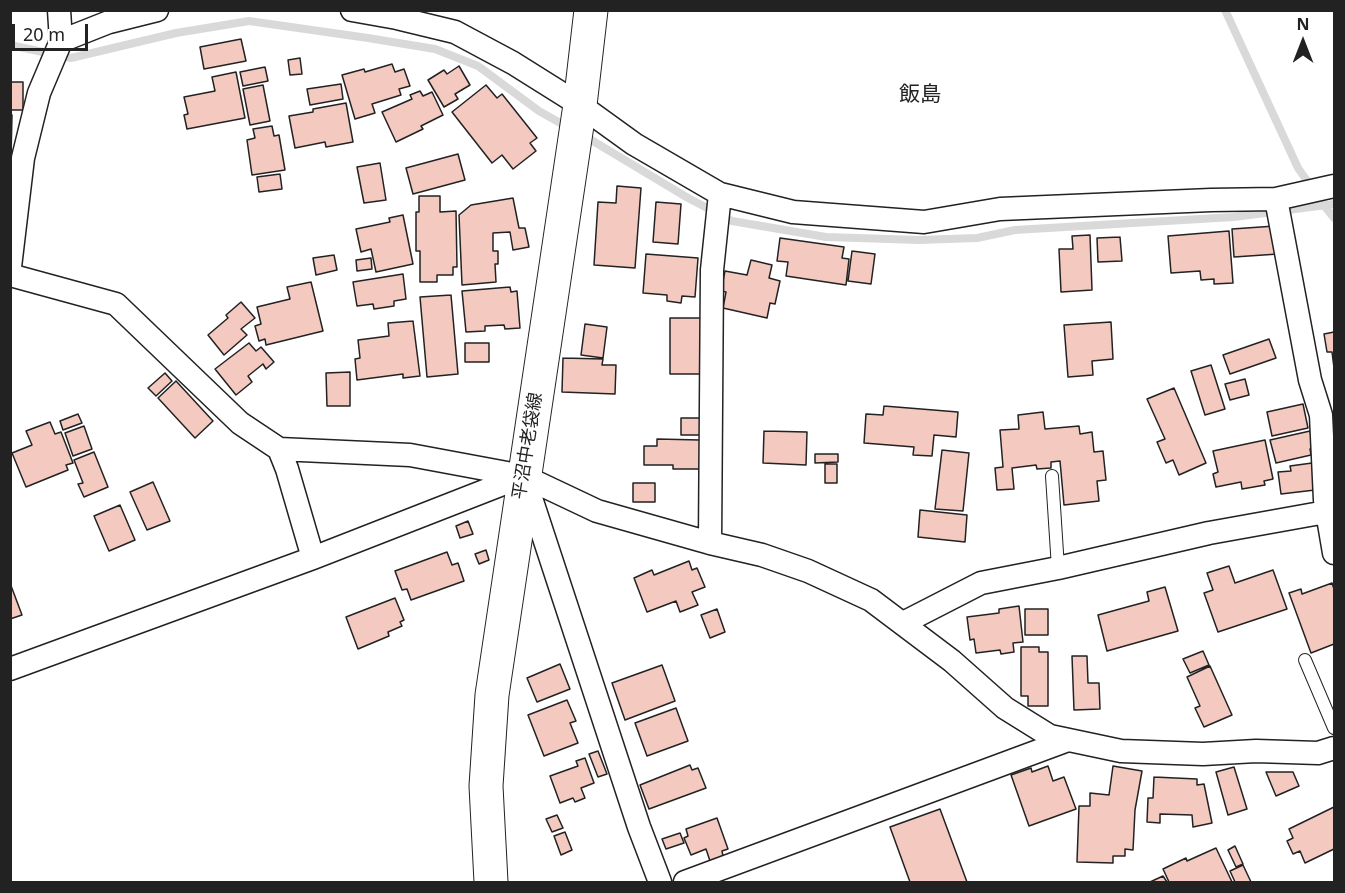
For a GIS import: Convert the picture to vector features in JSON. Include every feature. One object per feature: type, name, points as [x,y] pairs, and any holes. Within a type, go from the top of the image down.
[{"type":"main road","name":"平沼中老袋線","points":[[491,882],[486,786],[492,695],[580,105],[591,10]]},
{"type":"street","points":[[10,267],[23,158],[39,93],[60,41],[59,10]]},
{"type":"street","points":[[60,41],[109,22],[157,10]]},
{"type":"street","points":[[352,10],[398,14],[455,32],[513,63],[580,105],[634,144],[720,194],[793,212],[924,222],[1000,209],[1276,199],[1335,186]]},
{"type":"street","points":[[710,543],[712,270],[720,194]]},
{"type":"street","points":[[1276,199],[1310,380],[1328,414],[1326,512],[1335,553]]},
{"type":"street","points":[[10,275],[116,303],[240,423],[279,449],[410,455],[523,476],[597,511],[710,543],[762,555],[808,571],[871,600],[952,661],[1005,708],[1050,736],[1121,751],[1203,754],[1256,751],[1318,753],[1335,748]]},
{"type":"street","points":[[279,449],[313,558]]},
{"type":"street","points":[[10,669],[313,558],[523,476]]},
{"type":"street","points":[[523,476],[639,827],[660,882]]},
{"type":"street","points":[[903,624],[981,584],[1209,533],[1326,512]]},
{"type":"street","points":[[685,882],[1068,740]]},
{"type":"lane","points":[[1052,476],[1058,568]]},
{"type":"lane","points":[[1305,660],[1335,728]]},
{"type":"building","points":[[241,39],[246,61],[204,69],[200,47]]},
{"type":"building","points":[[300,58],[302,74],[290,75],[288,60]]},
{"type":"building","points":[[392,64],[395,72],[404,69],[410,86],[399,89],[401,95],[372,104],[375,113],[355,119],[342,75],[364,69],[365,72]]},
{"type":"building","points":[[459,66],[470,85],[455,94],[458,99],[444,107],[428,80],[444,70],[447,74]]},
{"type":"building","points":[[265,67],[268,81],[243,86],[240,72]]},
{"type":"building","points":[[236,72],[245,118],[187,129],[184,115],[188,114],[184,97],[215,91],[212,77]]},
{"type":"building","points":[[10,82],[23,82],[23,110],[10,110]]},
{"type":"building","points":[[341,84],[343,99],[310,105],[307,89]]},
{"type":"building","points":[[263,85],[270,121],[250,125],[243,89]]},
{"type":"building","points":[[486,85],[497,98],[502,94],[537,138],[530,143],[536,151],[513,169],[502,155],[492,163],[452,112]]},
{"type":"building","points":[[420,91],[423,96],[432,92],[443,115],[421,126],[423,129],[396,142],[382,112],[412,99],[410,95]]},
{"type":"building","points":[[346,103],[353,142],[326,147],[325,142],[295,148],[289,116]]},
{"type":"building","points":[[10,114],[12,115],[11,157],[10,157]]},
{"type":"building","points":[[272,126],[274,136],[279,135],[285,170],[252,175],[247,140],[255,138],[253,129]]},
{"type":"building","points":[[458,154],[465,180],[413,194],[406,168]]},
{"type":"building","points":[[380,163],[386,200],[364,203],[357,167]]},
{"type":"building","points":[[280,174],[282,189],[259,192],[257,177]]},
{"type":"building","points":[[617,186],[641,188],[635,268],[594,265],[598,202],[616,203]]},
{"type":"building","points":[[419,196],[440,196],[440,212],[456,211],[457,267],[453,267],[453,275],[437,275],[437,282],[420,282],[420,251],[416,251],[416,212],[419,212]]},
{"type":"building","points":[[513,198],[519,228],[525,228],[529,247],[513,250],[510,232],[493,233],[493,251],[498,251],[498,264],[495,264],[496,282],[462,285],[459,215],[471,205]]},
{"type":"building","points":[[656,202],[681,204],[678,244],[653,242]]},
{"type":"building","points":[[403,215],[413,264],[376,272],[371,249],[361,252],[356,229],[390,222],[389,218]]},
{"type":"building","points":[[1275,226],[1278,254],[1234,257],[1232,229]]},
{"type":"building","points":[[1229,231],[1233,283],[1214,284],[1214,279],[1201,280],[1200,271],[1171,273],[1168,236]]},
{"type":"building","points":[[1090,235],[1092,290],[1061,292],[1059,249],[1073,249],[1072,236]]},
{"type":"building","points":[[1120,237],[1122,261],[1098,262],[1097,238]]},
{"type":"building","points":[[780,238],[844,247],[842,258],[849,259],[846,285],[786,276],[788,262],[777,261]]},
{"type":"building","points":[[852,251],[875,254],[871,284],[848,281]]},
{"type":"building","points":[[646,254],[698,258],[695,297],[682,296],[681,303],[667,301],[667,295],[643,293]]},
{"type":"building","points":[[334,255],[337,270],[316,275],[313,258]]},
{"type":"building","points":[[371,258],[372,269],[357,271],[356,260]]},
{"type":"building","points":[[751,260],[772,265],[769,278],[780,281],[775,304],[770,303],[767,318],[723,308],[726,292],[721,291],[725,271],[747,275]]},
{"type":"building","points":[[403,274],[406,299],[394,301],[394,306],[374,309],[373,304],[357,306],[353,282]]},
{"type":"building","points":[[311,282],[323,331],[266,345],[265,339],[259,341],[255,326],[261,324],[257,307],[290,299],[287,287]]},
{"type":"building","points":[[510,287],[511,292],[517,291],[520,328],[505,329],[504,325],[485,326],[485,331],[466,332],[462,291]]},
{"type":"building","points":[[451,295],[458,374],[427,377],[420,297]]},
{"type":"building","points":[[241,302],[255,318],[241,329],[247,335],[224,355],[208,335],[228,318],[226,315]]},
{"type":"building","points":[[670,318],[702,318],[702,374],[670,374]]},
{"type":"building","points":[[413,321],[420,376],[403,378],[403,374],[357,380],[355,359],[360,358],[358,340],[389,336],[388,323]]},
{"type":"building","points":[[1111,322],[1113,359],[1092,361],[1093,375],[1068,377],[1064,325]]},
{"type":"building","points":[[585,324],[607,327],[603,358],[581,355]]},
{"type":"building","points":[[1334,332],[1334,368],[1332,352],[1327,352],[1324,334]]},
{"type":"building","points":[[1269,339],[1276,358],[1230,374],[1223,355]]},
{"type":"building","points":[[249,343],[256,351],[261,347],[274,362],[266,369],[263,364],[248,376],[252,382],[236,395],[215,369]]},
{"type":"building","points":[[465,343],[489,343],[489,362],[465,362]]},
{"type":"building","points":[[563,358],[603,359],[602,365],[616,365],[615,394],[562,392]]},
{"type":"building","points":[[1211,365],[1225,409],[1205,415],[1191,371]]},
{"type":"building","points":[[350,372],[350,406],[327,406],[326,373]]},
{"type":"building","points":[[165,373],[172,381],[156,396],[148,388]]},
{"type":"building","points":[[1245,379],[1249,395],[1230,400],[1225,384]]},
{"type":"building","points":[[176,381],[213,421],[195,438],[158,398]]},
{"type":"building","points":[[1174,388],[1206,463],[1179,475],[1173,460],[1166,463],[1157,442],[1165,439],[1147,399]]},
{"type":"building","points":[[1303,404],[1308,428],[1272,436],[1267,412]]},
{"type":"building","points":[[884,406],[958,412],[956,437],[934,435],[932,456],[913,455],[914,447],[864,443],[866,414],[883,415]]},
{"type":"building","points":[[1043,412],[1045,429],[1079,426],[1080,434],[1092,432],[1094,452],[1103,451],[1106,480],[1097,481],[1099,501],[1064,505],[1060,461],[1051,462],[1051,468],[1037,469],[1036,465],[1012,468],[1014,489],[997,490],[995,468],[1003,467],[1000,430],[1019,429],[1018,415]]},
{"type":"building","points":[[78,414],[82,423],[63,430],[60,421]]},
{"type":"building","points":[[681,418],[704,418],[704,435],[681,435]]},
{"type":"building","points":[[50,422],[55,434],[61,432],[73,463],[66,465],[68,470],[26,487],[12,453],[32,445],[26,431]]},
{"type":"building","points":[[84,426],[92,449],[73,456],[65,433]]},
{"type":"building","points":[[764,431],[807,432],[806,465],[763,463]]},
{"type":"building","points":[[1310,431],[1314,448],[1310,449],[1311,455],[1276,463],[1270,440]]},
{"type":"building","points":[[657,439],[700,440],[700,469],[673,469],[673,465],[644,465],[644,446],[657,446]]},
{"type":"building","points":[[1265,440],[1273,479],[1264,481],[1265,485],[1242,489],[1241,482],[1216,487],[1213,474],[1218,472],[1213,451]]},
{"type":"building","points":[[942,450],[969,453],[963,511],[935,509]]},
{"type":"building","points":[[94,452],[108,487],[84,497],[78,484],[83,483],[74,460]]},
{"type":"building","points":[[815,454],[838,454],[838,462],[815,463]]},
{"type":"building","points":[[1312,463],[1315,490],[1281,494],[1278,472],[1291,471],[1290,466]]},
{"type":"building","points":[[825,464],[837,464],[837,483],[825,483]]},
{"type":"building","points":[[153,482],[170,521],[147,530],[130,492]]},
{"type":"building","points":[[633,483],[655,483],[655,502],[633,502]]},
{"type":"building","points":[[120,505],[135,540],[109,551],[94,516]]},
{"type":"building","points":[[920,510],[967,515],[965,542],[918,537]]},
{"type":"building","points":[[468,521],[473,534],[460,538],[456,526]]},
{"type":"building","points":[[486,550],[489,560],[479,564],[475,554]]},
{"type":"building","points":[[447,552],[452,565],[458,563],[464,581],[411,600],[407,589],[402,590],[395,571]]},
{"type":"building","points":[[689,561],[692,570],[697,568],[705,587],[692,592],[698,605],[680,612],[676,601],[647,612],[634,578],[652,570],[654,575]]},
{"type":"building","points":[[1229,566],[1235,583],[1273,570],[1287,609],[1218,632],[1204,593],[1213,590],[1207,573]]},
{"type":"building","points":[[10,583],[22,615],[10,619]]},
{"type":"building","points":[[1332,583],[1334,589],[1334,644],[1311,653],[1289,593],[1301,589],[1302,594]]},
{"type":"building","points":[[1165,587],[1178,631],[1107,651],[1098,615],[1149,601],[1147,592]]},
{"type":"building","points":[[395,598],[404,620],[400,622],[402,626],[388,632],[389,636],[358,649],[346,617]]},
{"type":"building","points":[[1019,606],[1023,642],[1013,643],[1014,652],[1001,654],[1000,650],[976,653],[974,639],[970,640],[967,617],[999,613],[999,609]]},
{"type":"building","points":[[717,609],[725,632],[710,638],[701,615]]},
{"type":"building","points":[[1025,609],[1048,609],[1048,635],[1025,635]]},
{"type":"building","points":[[1021,647],[1039,647],[1039,652],[1048,652],[1048,706],[1028,706],[1028,696],[1021,696]]},
{"type":"building","points":[[1203,651],[1209,665],[1190,673],[1183,659]]},
{"type":"building","points":[[1072,656],[1087,656],[1088,683],[1099,683],[1100,709],[1074,710]]},
{"type":"building","points":[[560,664],[570,689],[537,702],[527,678]]},
{"type":"building","points":[[662,665],[675,701],[625,720],[612,683]]},
{"type":"building","points":[[1210,666],[1232,715],[1204,727],[1195,708],[1200,706],[1187,677]]},
{"type":"building","points":[[567,700],[576,721],[570,723],[578,743],[544,756],[528,715]]},
{"type":"building","points":[[676,708],[688,741],[647,756],[635,723]]},
{"type":"building","points":[[598,751],[607,774],[598,777],[589,754]]},
{"type":"building","points":[[585,758],[594,783],[581,788],[585,798],[575,802],[573,798],[560,803],[550,776],[578,766],[576,761]]},
{"type":"building","points":[[690,765],[692,770],[698,768],[706,788],[649,809],[640,785]]},
{"type":"building","points":[[1048,766],[1053,781],[1064,777],[1076,809],[1029,826],[1011,775],[1031,768],[1032,772]]},
{"type":"building","points":[[1113,766],[1142,771],[1135,810],[1133,850],[1125,849],[1125,856],[1113,856],[1113,863],[1077,862],[1079,806],[1090,806],[1090,793],[1109,795]]},
{"type":"building","points":[[1234,767],[1247,809],[1228,815],[1216,772]]},
{"type":"building","points":[[1266,772],[1293,772],[1299,786],[1276,796]]},
{"type":"building","points":[[1154,777],[1197,779],[1197,785],[1204,784],[1212,823],[1193,827],[1192,815],[1160,814],[1160,823],[1147,822],[1148,798],[1153,798]]},
{"type":"building","points":[[1334,807],[1334,849],[1305,863],[1300,851],[1293,854],[1287,841],[1293,838],[1289,829]]},
{"type":"building","points":[[940,809],[967,882],[910,882],[890,827]]},
{"type":"building","points":[[557,815],[563,828],[552,832],[546,819]]},
{"type":"building","points":[[717,818],[728,849],[722,851],[723,856],[710,861],[706,849],[691,855],[684,838],[688,836],[686,829]]},
{"type":"building","points":[[565,832],[572,850],[561,855],[554,836]]},
{"type":"building","points":[[680,833],[684,843],[666,849],[662,839]]},
{"type":"building","points":[[1235,846],[1243,864],[1236,867],[1228,850]]},
{"type":"building","points":[[1216,848],[1232,882],[1169,882],[1163,869]]},
{"type":"building","points":[[1243,865],[1251,882],[1235,882],[1230,871]]},
{"type":"building","points":[[1163,876],[1167,882],[1150,882]]},
{"type":"waterway","points":[[1225,10],[1298,168],[1312,188]]},
{"type":"waterway","points":[[10,45],[71,58],[176,33],[249,21],[368,38],[435,49],[478,66],[539,111],[569,128]]},
{"type":"waterway","points":[[583,135],[688,198],[732,221],[826,237],[919,240],[977,238],[1015,230],[1234,217],[1334,204]]},
{"type":"waterway","points":[[1322,203],[1334,218]]},
{"type":"district","name":"飯島","points":[[920,95]]}]
